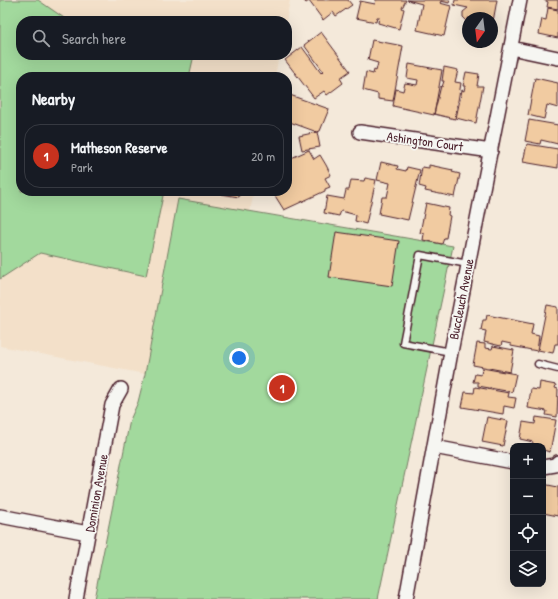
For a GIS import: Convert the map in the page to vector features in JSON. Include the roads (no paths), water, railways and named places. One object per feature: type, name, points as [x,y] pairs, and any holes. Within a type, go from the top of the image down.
[{"type":"street","name":"Buccleuch Avenue","points":[[406,599],[451,352],[520,0]]},
{"type":"street","points":[[511,48],[558,58]]},
{"type":"street","name":"Ashington Court","points":[[360,132],[491,151]]},
{"type":"street","name":"Dominion Avenue","points":[[76,599],[112,405],[121,389]]},
{"type":"street","points":[[434,447],[510,461]]},
{"type":"street","points":[[546,466],[555,465],[558,462]]},
{"type":"street","points":[[0,516],[88,533]]},
{"type":"lane","points":[[451,352],[403,343],[414,284],[420,255],[468,264]]},
{"type":"lane","points":[[538,364],[558,369]]},
{"type":"place","name":"Matheson Reserve","points":[[282,388]]}]
